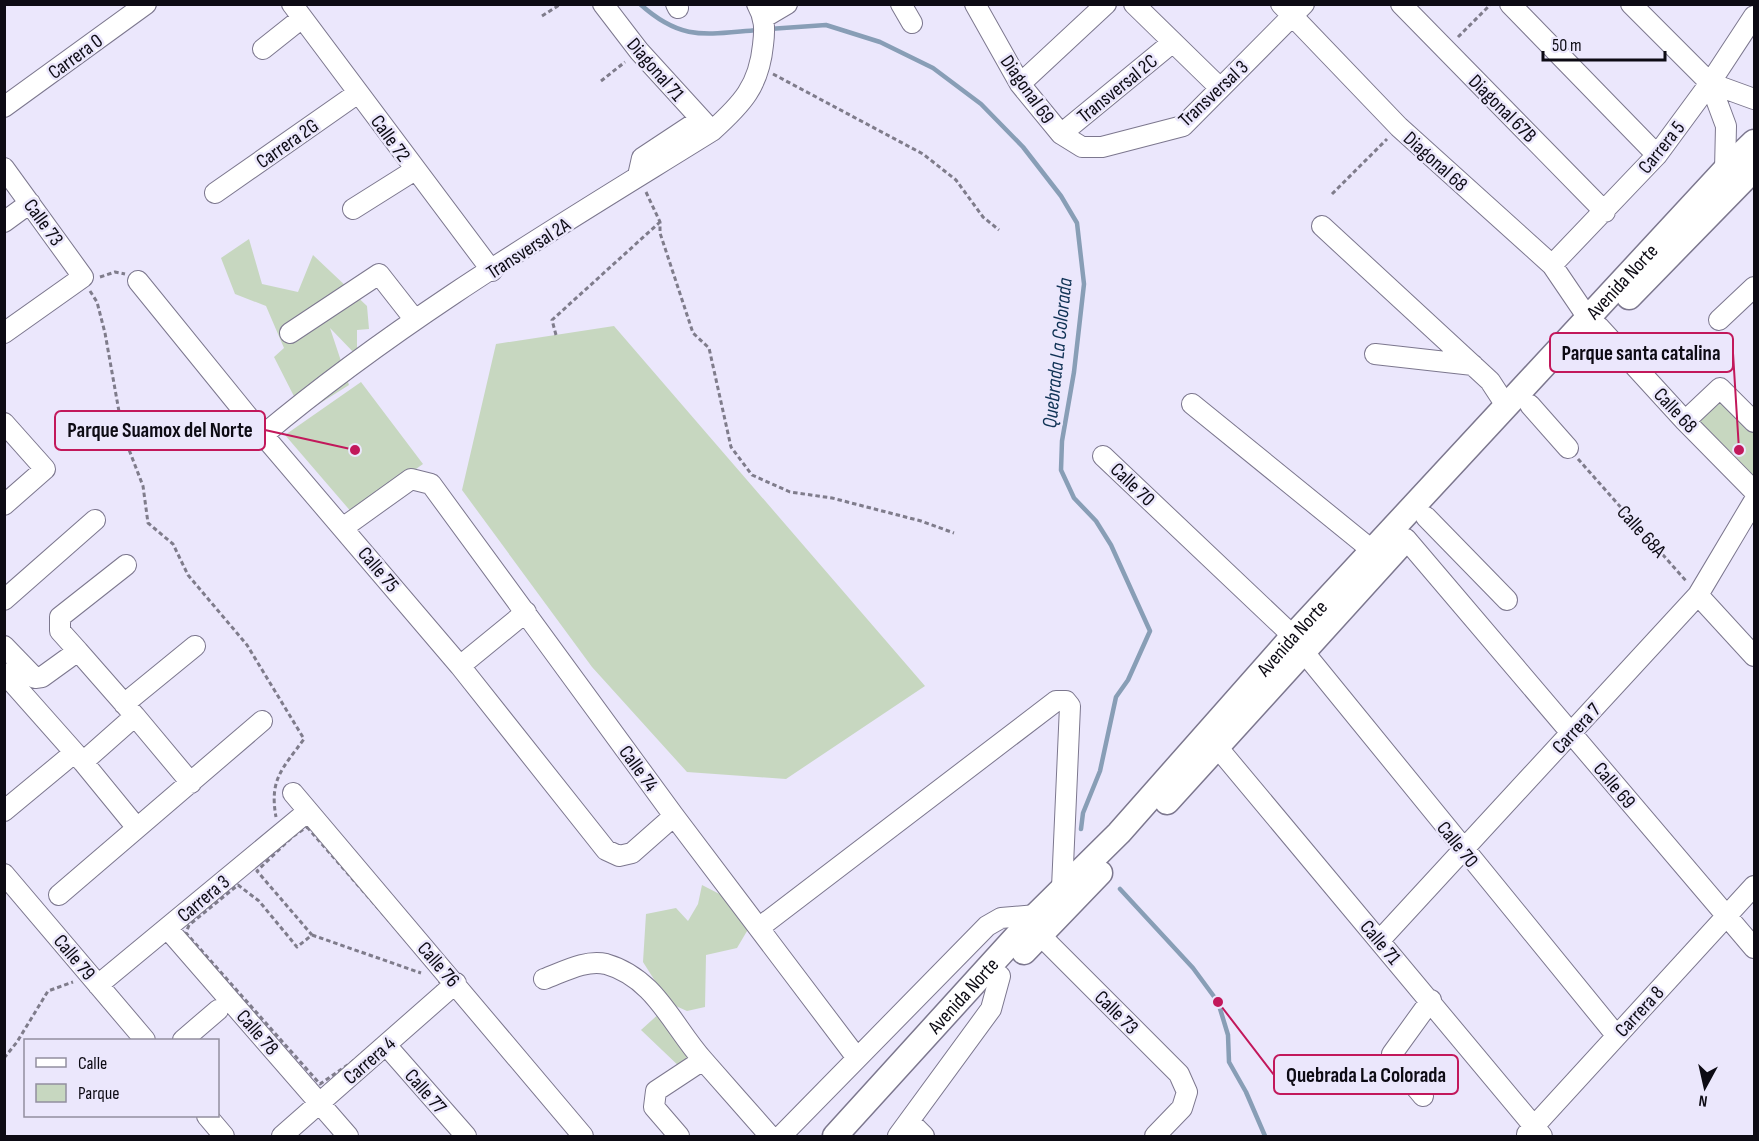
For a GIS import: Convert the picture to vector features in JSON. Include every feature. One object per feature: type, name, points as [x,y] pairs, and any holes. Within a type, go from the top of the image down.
[{"type":"main road","name":"Avenida Norte","points":[[854,1137],[1000,976],[1062,888],[1119,833],[1298,644],[1406,539],[1725,170],[1755,142]]},
{"type":"main road","name":"Avenida Norte","points":[[1594,322],[1755,169]]},
{"type":"main road","name":"Avenida Norte","points":[[835,1137],[1038,925],[1218,748],[1372,551],[1519,406]]},
{"type":"street","name":"Carrera 0","points":[[4,107],[146,4]]},
{"type":"street","name":"Diagonal 71","points":[[603,4],[639,51],[707,125]]},
{"type":"street","points":[[761,11],[787,4]]},
{"type":"street","points":[[901,4],[912,24]]},
{"type":"street","points":[[1020,84],[1106,4]]},
{"type":"street","points":[[1134,4],[1220,88]]},
{"type":"street","name":"Diagonal 67B","points":[[1401,4],[1605,212]]},
{"type":"street","points":[[1510,4],[1658,155]]},
{"type":"street","points":[[1631,4],[1710,83],[1726,126],[1725,170]]},
{"type":"street","name":"Diagonal 69","points":[[983,8],[1020,84],[1061,134],[1082,147],[1102,147]]},
{"type":"street","name":"Transversal 3","points":[[1102,147],[1183,126],[1292,8]]},
{"type":"street","name":"Diagonal 68","points":[[1292,8],[1399,128],[1552,265],[1594,322]]},
{"type":"street","points":[[263,50],[297,11]]},
{"type":"street","name":"Calle 72","points":[[297,11],[492,271]]},
{"type":"street","name":"Transversal 2A","points":[[263,435],[314,392],[415,320],[638,177],[751,91],[761,67],[764,41],[761,11]]},
{"type":"street","name":"Carrera 5","points":[[1552,265],[1658,155],[1755,16]]},
{"type":"street","name":"Transversal 2C","points":[[1061,134],[1173,42]]},
{"type":"street","points":[[1710,83],[1755,99]]},
{"type":"street","name":"Carrera 2G","points":[[215,193],[358,93]]},
{"type":"street","name":"Calle 73","points":[[4,168],[83,277]]},
{"type":"street","points":[[353,209],[415,170]]},
{"type":"street","points":[[4,222],[30,203]]},
{"type":"street","points":[[1322,226],[1490,381],[1568,448]]},
{"type":"street","points":[[290,333],[379,274],[415,320]]},
{"type":"street","points":[[4,333],[83,277]]},
{"type":"street","name":"Calle 75","points":[[138,281],[263,435],[344,527],[460,666],[606,850],[619,856],[632,853],[674,816]]},
{"type":"street","points":[[1719,321],[1755,287]]},
{"type":"street","name":"Calle 68","points":[[1594,322],[1685,421],[1755,491]]},
{"type":"street","points":[[1375,354],[1473,365]]},
{"type":"street","points":[[1685,421],[1720,388],[1755,422]]},
{"type":"street","points":[[1192,404],[1372,551]]},
{"type":"street","points":[[4,423],[45,469],[4,505]]},
{"type":"street","name":"Calle 70","points":[[1103,456],[1298,644],[1463,850],[1616,1035]]},
{"type":"street","name":"Calle 74","points":[[344,527],[411,479],[431,484],[674,816],[857,1058]]},
{"type":"street","name":"Carrera 7","points":[[1380,940],[1698,594],[1755,501]]},
{"type":"street","points":[[1426,517],[1507,600]]},
{"type":"street","points":[[4,600],[95,520]]},
{"type":"street","name":"Calle 69","points":[[1406,539],[1755,948]]},
{"type":"street","points":[[126,565],[60,617],[60,631],[190,783]]},
{"type":"street","points":[[1698,594],[1755,656]]},
{"type":"street","points":[[460,666],[526,612]]},
{"type":"street","points":[[4,646],[35,678],[42,677],[78,651]]},
{"type":"street","points":[[4,811],[79,757],[195,646]]},
{"type":"street","points":[[4,673],[79,757],[137,828]]},
{"type":"street","points":[[760,927],[1056,701],[1066,701],[1070,706],[1062,888]]},
{"type":"street","points":[[59,895],[262,722]]},
{"type":"street","name":"Calle 71","points":[[1218,748],[1431,1000],[1534,1133]]},
{"type":"street","name":"Calle 76","points":[[293,793],[448,982],[583,1137]]},
{"type":"street","name":"Carrera 3","points":[[95,980],[167,928],[279,833],[308,812]]},
{"type":"street","name":"Calle 79","points":[[4,874],[143,1039]]},
{"type":"street","name":"Carrera 8","points":[[1534,1133],[1616,1035],[1755,886]]},
{"type":"street","points":[[781,1137],[987,926],[1001,918],[1038,925]]},
{"type":"street","name":"Calle 73","points":[[1038,925],[1179,1074],[1187,1092],[1182,1108],[1155,1137]]},
{"type":"street","name":"Calle 78","points":[[167,928],[348,1137]]},
{"type":"street","points":[[544,979],[585,964],[605,964],[633,976],[657,996],[703,1060],[770,1137]]},
{"type":"street","points":[[911,1132],[991,1009],[1000,976]]},
{"type":"street","name":"Carrera 4","points":[[282,1137],[386,1045],[448,982]]},
{"type":"street","points":[[1423,1096],[1393,1060],[1392,1054],[1431,1000]]},
{"type":"street","points":[[185,1039],[218,1010]]},
{"type":"street","name":"Calle 77","points":[[386,1045],[466,1137]]},
{"type":"street","points":[[679,1137],[654,1107],[656,1091],[703,1060]]},
{"type":"street","points":[[208,1117],[224,1137]]},
{"type":"path","points":[[542,16],[561,4]]},
{"type":"path","points":[[1445,50],[1491,4]]},
{"type":"path","points":[[601,81],[639,51]]},
{"type":"path","points":[[761,67],[923,154],[956,180],[983,217],[999,230]]},
{"type":"path","points":[[1332,194],[1399,128]]},
{"type":"path","points":[[638,177],[660,222],[660,233],[693,333],[709,348],[731,447],[752,475],[790,492],[855,504],[921,521],[954,533]]},
{"type":"path","points":[[555,335],[552,320],[660,222]]},
{"type":"path","points":[[138,281],[128,274],[115,272],[100,277],[83,277],[97,302],[123,434],[143,486],[148,523],[173,544],[188,575],[247,645],[304,739],[275,780],[273,798],[279,833]]},
{"type":"path","name":"Calle 68A","points":[[1568,448],[1698,594]]},
{"type":"path","points":[[307,827],[448,982],[312,935],[257,871],[292,837],[307,827]]},
{"type":"path","points":[[312,935],[297,947],[259,901],[238,885],[189,925],[186,933],[320,1084],[352,1062],[448,982]]},
{"type":"path","points":[[4,1058],[18,1042],[48,991],[95,980]]},
{"type":"green space","points":[[249,239],[262,284],[298,292],[313,255],[367,306],[369,329],[357,330],[357,356],[330,328],[349,385],[303,414],[274,357],[284,348],[266,306],[235,294],[221,258]]},
{"type":"green space","points":[[614,326],[925,686],[786,779],[687,772],[592,667],[462,490],[496,344]]},
{"type":"green space","points":[[361,382],[423,464],[353,514],[285,435]]},
{"type":"green space","points":[[1720,382],[1754,417],[1754,483],[1688,413]]},
{"type":"green space","points":[[702,885],[737,903],[753,921],[737,948],[706,955],[705,1007],[687,1011],[669,1003],[643,962],[646,914],[676,908],[688,921],[698,904]]},
{"type":"green space","points":[[662,1011],[697,1058],[683,1070],[641,1030]]},
{"type":"waterway","name":"Quebrada La Colorada","points":[[640,4],[669,25],[695,33],[758,30]]},
{"type":"waterway","name":"Quebrada La Colorada","points":[[769,29],[826,25],[880,42],[933,68],[981,104],[1023,147],[1061,196],[1077,223],[1084,284],[1074,372],[1062,441],[1061,470],[1074,498],[1096,521],[1111,545],[1150,631],[1128,680],[1116,697],[1100,771],[1083,813],[1081,829]]},
{"type":"waterway","name":"Quebrada La Colorada","points":[[1120,889],[1193,968],[1218,1002],[1228,1035],[1229,1062],[1246,1092],[1265,1136]]},
{"type":"place","name":"Parque Suamox del Norte","points":[[355,450]]},
{"type":"place","name":"Parque santa catalina","points":[[1739,450]]},
{"type":"place","name":"Quebrada La Colorada","points":[[1218,1002]]}]
